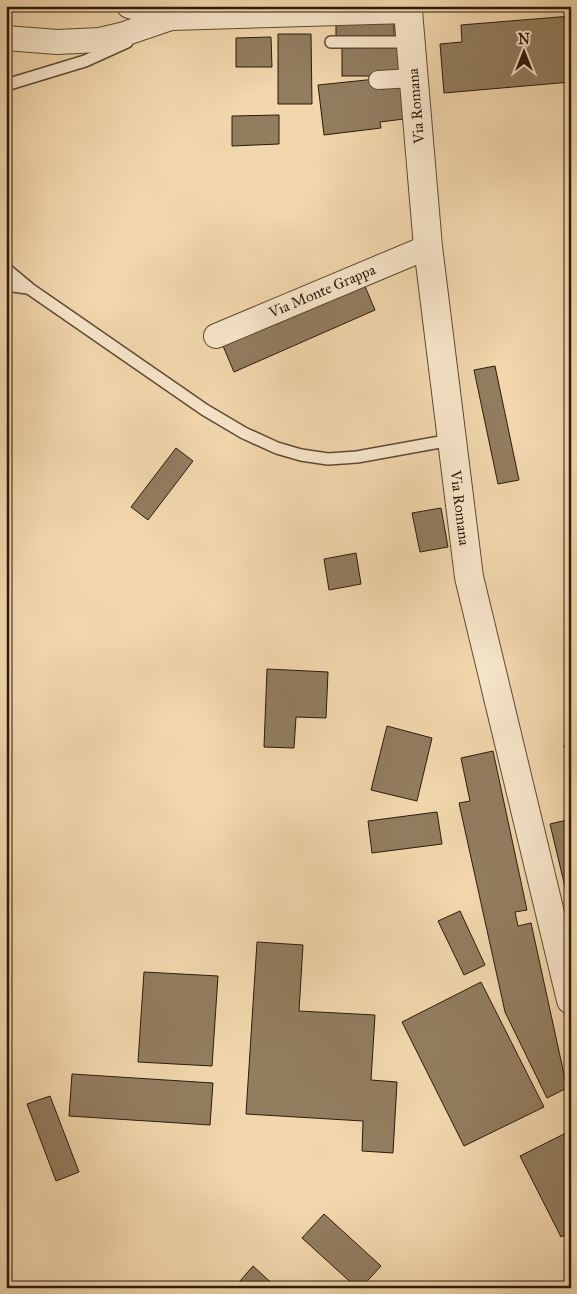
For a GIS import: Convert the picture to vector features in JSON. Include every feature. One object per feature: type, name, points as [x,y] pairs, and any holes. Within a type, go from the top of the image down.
[{"type":"street","points":[[129,6],[171,18]]},
{"type":"street","points":[[6,38],[57,42],[100,40],[171,18],[408,9]]},
{"type":"street","name":"Via Romana","points":[[408,9],[428,247],[469,577],[571,1000]]},
{"type":"street","points":[[378,80],[413,78]]},
{"type":"street","name":"Via Monte Grappa","points":[[216,336],[428,247]]},
{"type":"lane","points":[[6,85],[53,72],[98,56],[171,18]]},
{"type":"lane","points":[[331,42],[410,42]]},
{"type":"lane","points":[[6,269],[30,289],[205,410],[244,433],[276,448],[301,455],[328,459],[357,457],[451,440]]},
{"type":"lane","points":[[6,284],[30,289]]},
{"type":"building","points":[[571,16],[571,82],[444,93],[440,44],[462,42],[461,25]]},
{"type":"building","points":[[336,22],[394,22],[394,40],[336,40]]},
{"type":"building","points":[[278,34],[311,34],[312,104],[278,104]]},
{"type":"building","points":[[271,37],[272,67],[236,67],[236,38]]},
{"type":"building","points":[[342,44],[404,44],[404,76],[342,76]]},
{"type":"building","points":[[376,79],[400,81],[404,119],[380,122],[381,128],[324,135],[318,85]]},
{"type":"building","points":[[279,115],[279,144],[232,146],[232,116]]},
{"type":"building","points":[[364,284],[375,310],[234,372],[223,346]]},
{"type":"building","points":[[495,366],[519,480],[498,484],[474,370]]},
{"type":"building","points":[[176,448],[193,461],[148,520],[131,507]]},
{"type":"building","points":[[441,508],[448,547],[420,552],[412,513]]},
{"type":"building","points":[[356,553],[361,584],[329,590],[324,559]]},
{"type":"building","points":[[267,669],[328,672],[326,718],[296,717],[294,748],[264,747]]},
{"type":"building","points":[[387,726],[432,738],[417,801],[371,790]]},
{"type":"building","points":[[571,742],[571,759],[564,746]]},
{"type":"building","points":[[493,751],[527,910],[515,912],[518,926],[531,923],[567,1088],[547,1098],[505,1012],[459,803],[470,801],[461,758]]},
{"type":"building","points":[[437,812],[442,844],[372,853],[368,821]]},
{"type":"building","points":[[571,819],[571,912],[550,824]]},
{"type":"building","points":[[460,911],[485,965],[464,975],[438,921]]},
{"type":"building","points":[[257,942],[303,945],[299,1011],[375,1015],[371,1080],[397,1082],[393,1153],[362,1151],[363,1121],[246,1114]]},
{"type":"building","points":[[144,972],[218,976],[212,1066],[138,1062]]},
{"type":"building","points":[[481,982],[544,1107],[464,1146],[402,1022]]},
{"type":"building","points":[[72,1074],[213,1083],[210,1125],[69,1116]]},
{"type":"building","points":[[50,1096],[79,1172],[56,1181],[27,1104]]},
{"type":"building","points":[[566,1133],[571,1142],[571,1232],[561,1237],[520,1156]]},
{"type":"building","points":[[324,1214],[381,1266],[361,1288],[357,1288],[302,1238]]},
{"type":"building","points":[[253,1266],[277,1288],[234,1288]]}]
